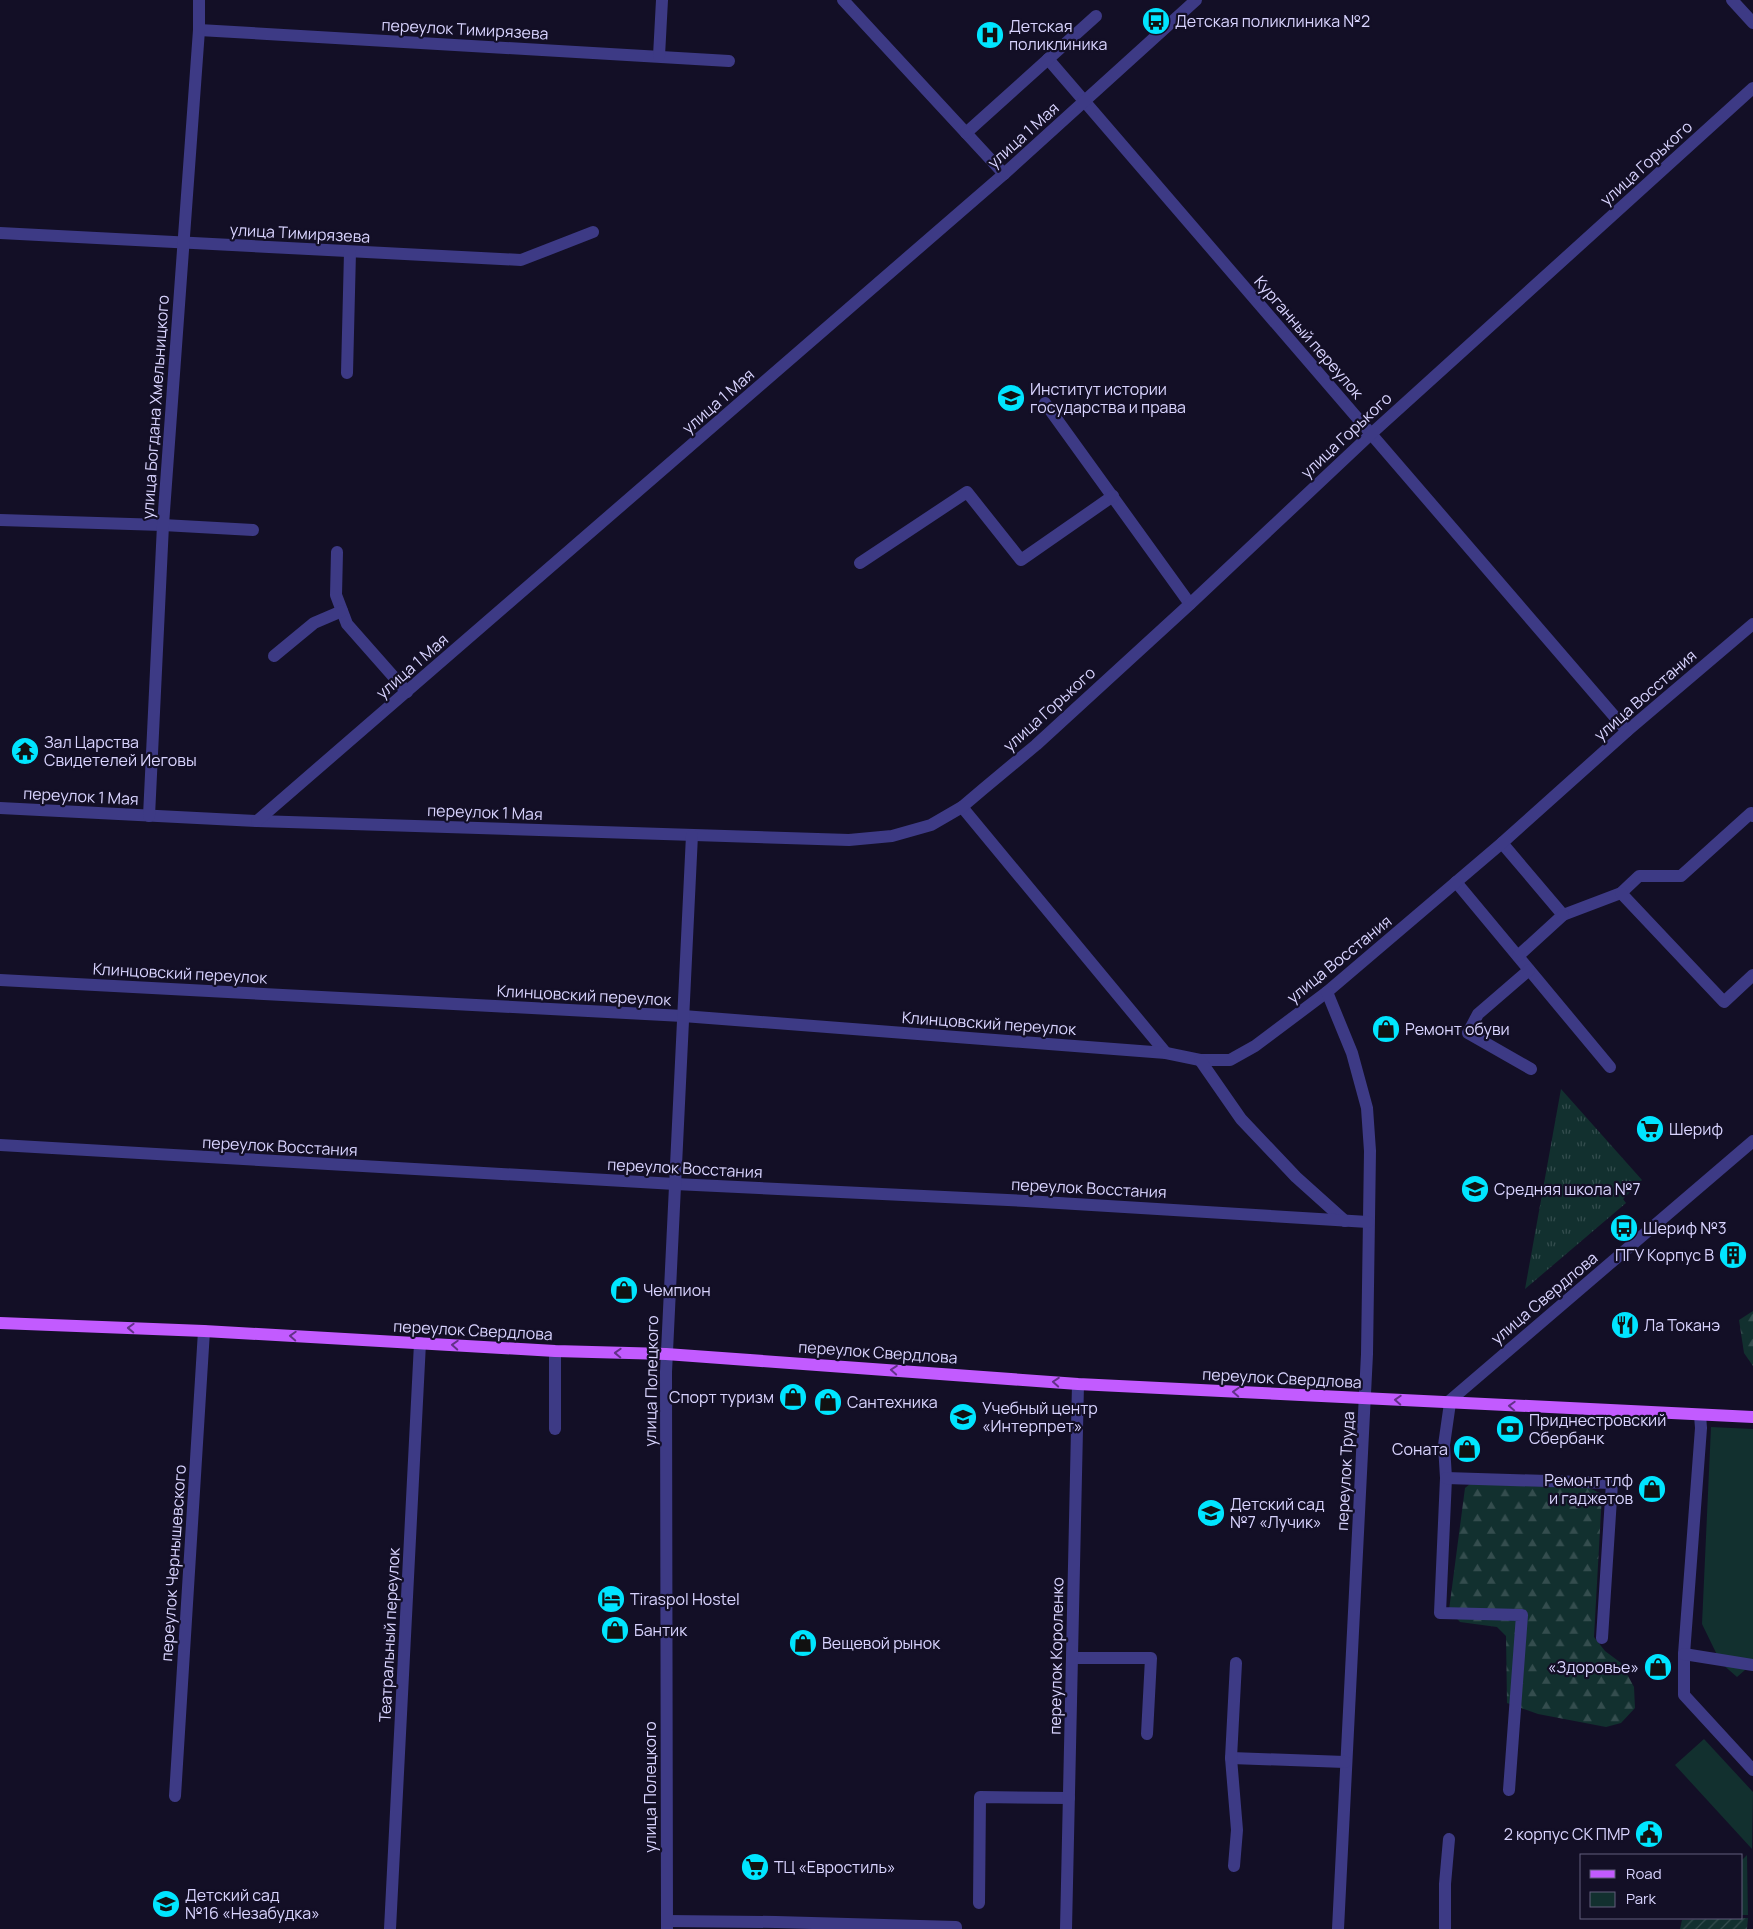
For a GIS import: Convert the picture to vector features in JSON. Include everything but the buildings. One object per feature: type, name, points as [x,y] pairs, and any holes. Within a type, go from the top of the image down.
[{"type":"main road","name":"переулок Свердлова","points":[[0,1323],[666,1354],[1078,1384],[1753,1417]]},
{"type":"street","name":"улица Богдана Хмельницкого","points":[[150,816],[163,524],[199,30],[198,0]]},
{"type":"street","points":[[659,56],[662,0]]},
{"type":"street","points":[[843,0],[1004,174]]},
{"type":"street","points":[[1732,0],[1753,23]]},
{"type":"street","name":"улица 1 Мая","points":[[257,821],[1004,174],[1086,101],[1188,3]]},
{"type":"street","points":[[966,133],[1096,16]]},
{"type":"street","name":"переулок Тимирязева","points":[[199,30],[729,61]]},
{"type":"street","name":"Курганный переулок","points":[[1048,59],[1627,730]]},
{"type":"street","name":"улица Горького","points":[[962,807],[1036,745],[1371,434],[1753,88]]},
{"type":"street","name":"улица Тимирязева","points":[[0,233],[521,260],[593,232]]},
{"type":"street","points":[[347,373],[350,252]]},
{"type":"street","points":[[1045,403],[1190,604]]},
{"type":"street","points":[[860,563],[967,492],[1020,560],[1113,496]]},
{"type":"street","points":[[0,520],[163,524],[253,530]]},
{"type":"street","points":[[337,552],[336,595],[346,624],[406,692]]},
{"type":"street","points":[[274,656],[314,623],[342,612]]},
{"type":"street","name":"улица Восстания","points":[[1166,1053],[1200,1060],[1230,1060],[1255,1046],[1327,992],[1502,843],[1627,730],[1752,626]]},
{"type":"street","points":[[962,807],[1166,1053]]},
{"type":"street","name":"переулок 1 Мая","points":[[0,808],[257,821],[849,840],[892,836],[931,826],[962,807]]},
{"type":"street","points":[[1518,956],[1563,915],[1621,893],[1639,876],[1681,876],[1751,813],[1753,816]]},
{"type":"street","name":"улица Полецкого","points":[[667,1925],[666,1354],[692,835]]},
{"type":"street","points":[[1502,843],[1563,915]]},
{"type":"street","points":[[1456,882],[1610,1067]]},
{"type":"street","points":[[1621,893],[1724,1002],[1753,975]]},
{"type":"street","points":[[1529,970],[1478,1014],[1468,1033],[1531,1069]]},
{"type":"street","name":"Клинцовский переулок","points":[[0,980],[683,1016],[1166,1053]]},
{"type":"street","name":"переулок Труда","points":[[1327,992],[1352,1053],[1367,1108],[1370,1151],[1365,1399],[1345,1762],[1338,1929]]},
{"type":"street","points":[[1200,1060],[1241,1119],[1296,1177],[1345,1221]]},
{"type":"street","name":"улица Свердлова","points":[[1448,1403],[1753,1141]]},
{"type":"street","name":"переулок Восстания","points":[[0,1145],[675,1184],[1026,1200],[1368,1222]]},
{"type":"street","name":"переулок Чернышевского","points":[[174,1796],[204,1331]]},
{"type":"street","name":"Театральный переулок","points":[[390,1929],[420,1343]]},
{"type":"street","points":[[555,1350],[555,1429]]},
{"type":"street","name":"переулок Короленко","points":[[1066,1929],[1078,1384]]},
{"type":"street","points":[[1448,1403],[1444,1445],[1446,1478],[1440,1613],[1522,1614],[1509,1790]]},
{"type":"street","points":[[1700,1415],[1701,1428],[1684,1654],[1684,1695],[1753,1770]]},
{"type":"street","points":[[1446,1478],[1612,1483],[1602,1638]]},
{"type":"street","points":[[1684,1654],[1753,1665]]},
{"type":"street","points":[[1072,1658],[1150,1658],[1147,1734]]},
{"type":"street","points":[[1234,1866],[1237,1830],[1231,1758],[1236,1663]]},
{"type":"street","points":[[1231,1758],[1345,1762]]},
{"type":"street","points":[[979,1903],[980,1797],[1069,1798]]},
{"type":"street","points":[[1445,1929],[1445,1884],[1449,1839]]},
{"type":"street","points":[[667,1925],[956,1927],[956,1929]]},
{"type":"green space","points":[[1561,1089],[1642,1180],[1623,1199],[1626,1203],[1525,1289]]},
{"type":"green space","points":[[1753,1311],[1753,1366],[1744,1353],[1739,1320]]},
{"type":"green space","points":[[1711,1427],[1753,1429],[1753,1663],[1737,1677],[1721,1663],[1702,1624]]},
{"type":"green space","points":[[1470,1484],[1589,1488],[1602,1494],[1594,1637],[1605,1651],[1621,1663],[1634,1687],[1635,1708],[1621,1723],[1606,1727],[1538,1714],[1507,1703],[1506,1636],[1497,1627],[1460,1622],[1449,1610],[1465,1488]]},
{"type":"green space","points":[[1704,1739],[1753,1792],[1752,1849],[1675,1765]]},
{"type":"green space","points":[[1747,1855],[1748,1915],[1743,1915],[1743,1859]]},
{"type":"green space","points":[[1748,1918],[1747,1929],[1680,1929],[1682,1920]]},
{"type":"place","name":"Детская поликлиника №2","points":[[1156,21]]},
{"type":"place","name":"Детская поликлиника","points":[[990,35]]},
{"type":"place","name":"Институт истории государства и права","points":[[1011,398]]},
{"type":"place","name":"Зал Царства Свидетелей Иеговы","points":[[25,751]]},
{"type":"place","name":"Ремонт обуви","points":[[1386,1029]]},
{"type":"place","name":"Шериф","points":[[1650,1129]]},
{"type":"place","name":"Средняя школа №7","points":[[1475,1189]]},
{"type":"place","name":"Шериф №3","points":[[1624,1228]]},
{"type":"place","name":"ПГУ Корпус В","points":[[1733,1255]]},
{"type":"place","name":"Чемпион","points":[[624,1290]]},
{"type":"place","name":"Ла Токанэ","points":[[1625,1325]]},
{"type":"place","name":"Спорт туризм","points":[[793,1397]]},
{"type":"place","name":"Сантехника","points":[[828,1402]]},
{"type":"place","name":"Учебный центр «Интерпрет»","points":[[963,1417]]},
{"type":"place","name":"Приднестровский Сбербанк","points":[[1510,1429]]},
{"type":"place","name":"Соната","points":[[1467,1449]]},
{"type":"place","name":"Ремонт тлф и гаджетов","points":[[1652,1489]]},
{"type":"place","name":"Детский сад №7 «Лучик»","points":[[1211,1513]]},
{"type":"place","name":"Tiraspol Hostel","points":[[611,1599]]},
{"type":"place","name":"Бантик","points":[[615,1630]]},
{"type":"place","name":"Вещевой рынок","points":[[803,1643]]},
{"type":"place","name":"«Здоровье»","points":[[1658,1667]]},
{"type":"place","name":"2 корпус СК ПМР","points":[[1649,1834]]},
{"type":"place","name":"ТЦ «Евростиль»","points":[[755,1867]]},
{"type":"place","name":"Детский сад №16 «Незабудка»","points":[[166,1904]]}]
